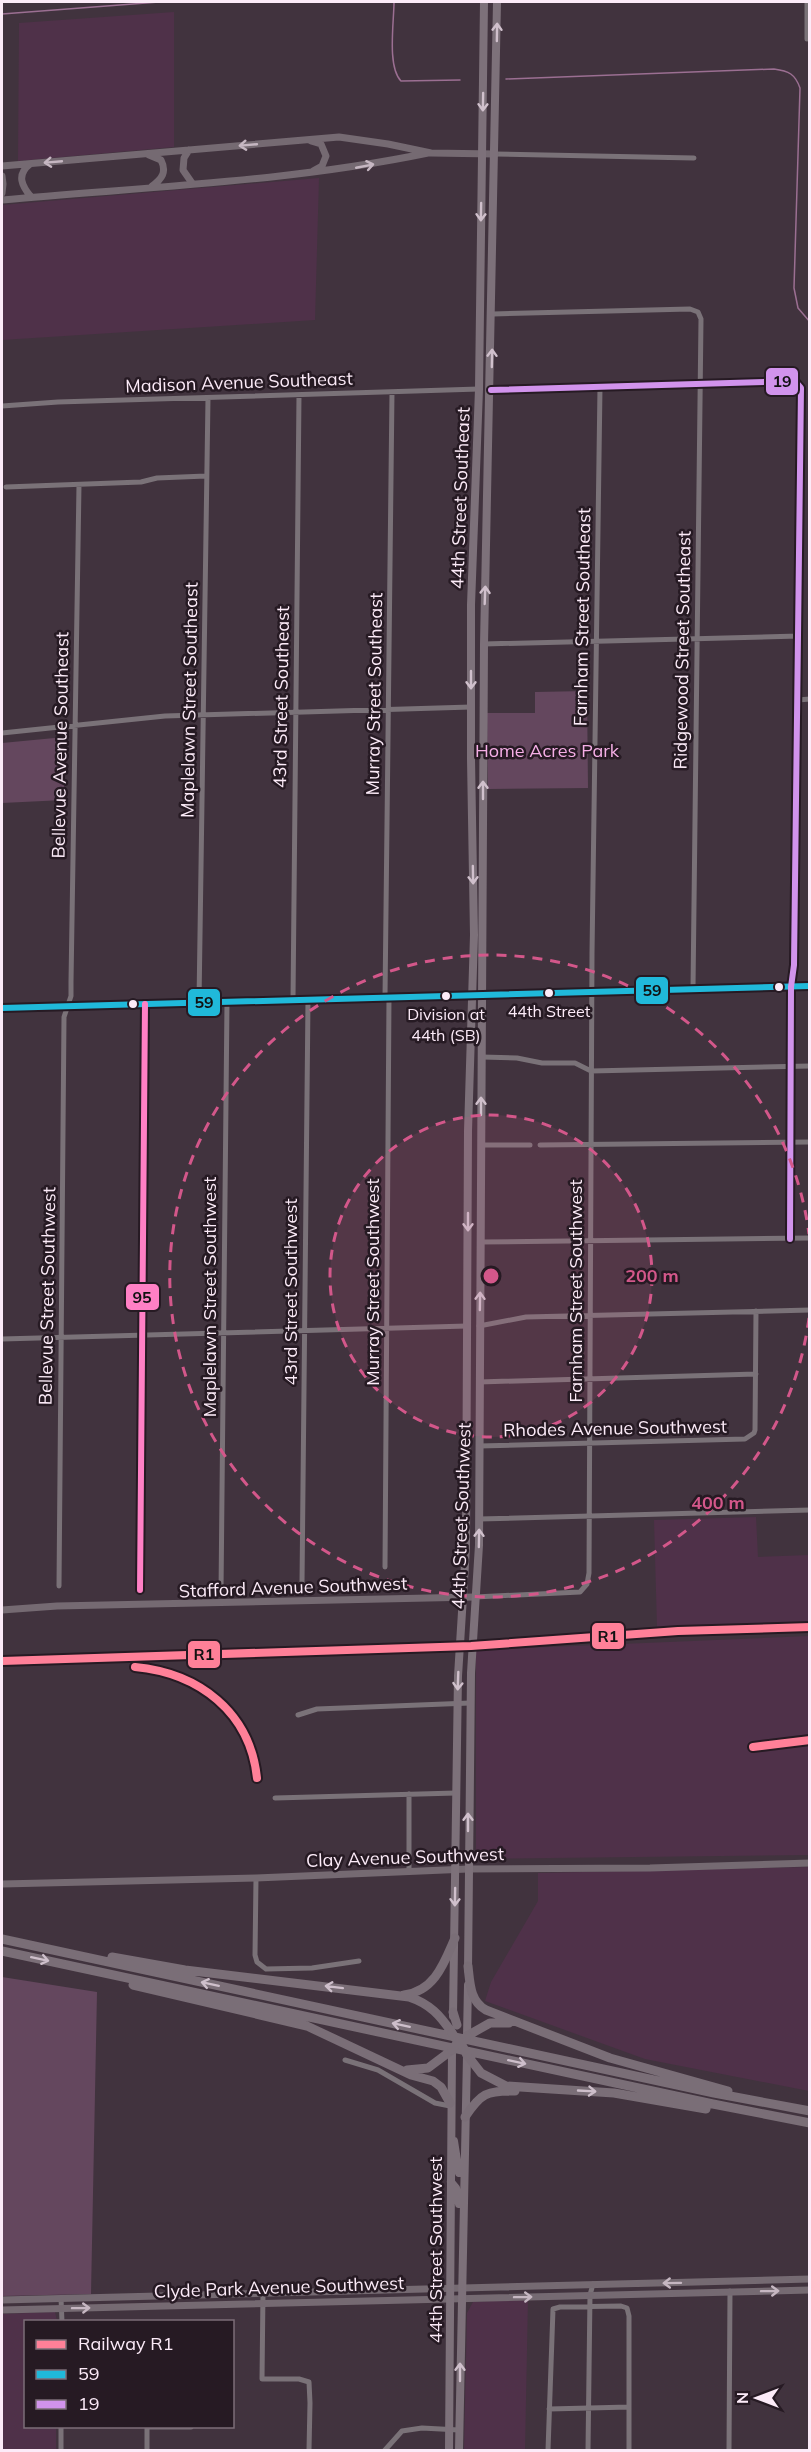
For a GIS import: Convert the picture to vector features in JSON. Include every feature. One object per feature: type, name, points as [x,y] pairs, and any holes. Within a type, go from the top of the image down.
[{"type":"highway","points":[[388,1994],[412,1993],[429,1984],[442,1968],[454,1938]]},
{"type":"highway","points":[[2,1939],[810,2111]]},
{"type":"highway","points":[[39,1947],[185,1970],[388,1994],[424,2003],[435,2010],[458,2038],[469,2060],[482,2073],[498,2083],[545,2090]]},
{"type":"highway","points":[[2,1951],[810,2123]]},
{"type":"highway","points":[[468,1966],[471,1990],[478,2005],[532,2029],[631,2064],[780,2106]]},
{"type":"highway","points":[[79,1967],[132,1985],[307,2026],[411,2075],[433,2081],[441,2087],[450,2104]]},
{"type":"highway","points":[[453,2012],[458,2038]]},
{"type":"highway","points":[[403,2070],[428,2068],[458,2038],[490,2023],[500,2022],[532,2029]]},
{"type":"highway","points":[[465,2117],[478,2099],[491,2092],[545,2090],[614,2093],[810,2123]]},
{"type":"main road","name":"44th Street Southeast","points":[[472,996],[474,935],[471,632],[480,299],[484,2]]},
{"type":"main road","name":"44th Street Southeast","points":[[482,996],[484,644],[491,405],[497,2]]},
{"type":"main road","points":[[484,47],[488,57],[496,60]]},
{"type":"main road","points":[[483,75],[491,78],[496,88]]},
{"type":"main road","points":[[481,250],[485,259],[493,263]]},
{"type":"main road","points":[[480,299],[485,309],[492,314]]},
{"type":"main road","points":[[478,389],[488,395],[491,405]]},
{"type":"main road","points":[[471,632],[484,644]]},
{"type":"main road","points":[[471,657],[478,660],[484,669]]},
{"type":"main road","points":[[2,1008],[810,986]]},
{"type":"main road","name":"44th Street Southwest","points":[[453,2012],[457,1704],[466,1548],[468,1131],[472,996]]},
{"type":"main road","name":"44th Street Southwest","points":[[450,2451],[450,2104],[468,1966],[470,1703],[479,1519],[482,996]]},
{"type":"main road","points":[[468,1131],[476,1135],[481,1145]]},
{"type":"main road","points":[[468,1170],[481,1179]]},
{"type":"main road","points":[[468,1195],[476,1200],[481,1210]]},
{"type":"main road","points":[[467,1391],[472,1417],[479,1420]]},
{"type":"main road","name":"44th Street Southwest","points":[[459,2451],[463,2182],[469,2060]]},
{"type":"main road","points":[[450,2134],[453,2136],[463,2182]]},
{"type":"main road","points":[[451,2182],[456,2188],[463,2214]]},
{"type":"street","points":[[807,2],[807,39]]},
{"type":"street","points":[[2,166],[339,137],[395,145],[430,153]]},
{"type":"street","points":[[306,139],[321,144],[326,156],[322,166],[308,174]]},
{"type":"street","points":[[395,145],[400,150],[402,158]]},
{"type":"street","points":[[189,150],[184,158],[183,170],[192,183]]},
{"type":"street","points":[[2,200],[308,174],[430,153],[694,158]]},
{"type":"street","points":[[141,154],[158,157],[164,164],[161,179],[150,187]]},
{"type":"street","points":[[30,164],[22,172],[21,181],[24,190],[31,197]]},
{"type":"street","points":[[2,176],[2,193]]},
{"type":"street","name":"Ridgewood Street Southeast","points":[[492,314],[690,309],[698,312],[701,319],[693,988]]},
{"type":"street","points":[[491,390],[795,381],[801,388],[794,965],[791,987],[790,1239]]},
{"type":"street","name":"Farnham Street Southeast","points":[[592,992],[600,387]]},
{"type":"street","name":"Madison Avenue Southeast","points":[[2,406],[57,402],[478,389]]},
{"type":"street","name":"Murray Street Southeast","points":[[387,997],[392,392]]},
{"type":"street","name":"43rd Street Southeast","points":[[292,1000],[299,395]]},
{"type":"street","name":"Maplelawn Street Southeast","points":[[200,1002],[208,398]]},
{"type":"street","points":[[6,487],[79,485],[206,476]]},
{"type":"street","name":"Bellevue Avenue Southeast","points":[[68,1006],[71,989],[79,485]]},
{"type":"street","points":[[484,644],[799,636]]},
{"type":"street","points":[[798,700],[810,699]]},
{"type":"street","points":[[2,733],[165,717],[471,707]]},
{"type":"street","name":"Farnham Street Southwest","points":[[584,1590],[589,1573],[592,992]]},
{"type":"street","name":"Murray Street Southwest","points":[[385,1567],[387,997]]},
{"type":"street","name":"43rd Street Southwest","points":[[302,1584],[308,1000]]},
{"type":"street","name":"Maplelawn Street Southwest","points":[[221,1592],[226,1002]]},
{"type":"street","points":[[140,1590],[145,1004]]},
{"type":"street","name":"Bellevue Street Southwest","points":[[59,1587],[64,1017],[68,1006]]},
{"type":"street","points":[[482,1057],[517,1058],[542,1063],[575,1063],[591,1071],[810,1066]]},
{"type":"street","points":[[540,1145],[810,1142]]},
{"type":"street","points":[[481,1145],[530,1145]]},
{"type":"street","points":[[480,1242],[810,1238]]},
{"type":"street","points":[[479,1326],[526,1317],[810,1310]]},
{"type":"street","points":[[479,1382],[756,1374],[756,1311]]},
{"type":"street","points":[[2,1339],[467,1326]]},
{"type":"street","name":"Rhodes Avenue Southwest","points":[[479,1446],[737,1440],[751,1436],[755,1430],[756,1374]]},
{"type":"street","points":[[479,1519],[810,1510]]},
{"type":"street","name":"Stafford Avenue Southwest","points":[[2,1610],[69,1606],[475,1597],[584,1590]]},
{"type":"street","points":[[298,1715],[317,1709],[470,1703]]},
{"type":"street","points":[[275,1798],[456,1793]]},
{"type":"street","points":[[409,1794],[409,1872]]},
{"type":"street","name":"Clay Avenue Southwest","points":[[2,1884],[256,1878],[468,1869],[586,1867],[616,1869],[810,1863]]},
{"type":"street","points":[[256,1878],[255,1955],[257,1962],[267,1969],[312,1968],[359,1961]]},
{"type":"street","points":[[345,2060],[378,2070],[435,2103],[450,2104]]},
{"type":"street","points":[[806,2290],[804,2284],[810,2280]]},
{"type":"street","name":"Clyde Park Avenue Southwest","points":[[2,2300],[810,2280]]},
{"type":"street","points":[[588,2451],[590,2295],[593,2284]]},
{"type":"street","name":"Clyde Park Avenue Southwest","points":[[2,2310],[806,2290]]},
{"type":"street","points":[[729,2451],[730,2291]]},
{"type":"street","points":[[263,2292],[262,2379],[299,2379],[309,2382],[309,2451]]},
{"type":"street","points":[[62,2298],[62,2320]]},
{"type":"street","points":[[549,2451],[553,2309],[624,2306],[629,2312],[628,2451]]},
{"type":"street","points":[[549,2409],[628,2407]]},
{"type":"street","points":[[61,2428],[61,2451]]},
{"type":"street","points":[[147,2428],[147,2451]]},
{"type":"street","points":[[385,2451],[402,2431],[422,2428],[459,2430]]},
{"type":"shaded area","points":[[174,12],[174,147],[18,161],[19,23]]},
{"type":"shaded area","points":[[319,178],[315,320],[2,340],[2,205]]},
{"type":"shaded area","points":[[756,1517],[758,1557],[809,1555],[809,1623],[657,1627],[654,1520]]},
{"type":"shaded area","points":[[809,1636],[809,1855],[476,1859],[476,1650]]},
{"type":"shaded area","points":[[809,1867],[809,2091],[645,2059],[485,2001],[491,1982],[538,1901],[538,1873]]},
{"type":"shaded area","points":[[528,2299],[525,2450],[464,2450],[467,2313],[473,2302]]},
{"type":"shaded area","points":[[55,2312],[57,2320],[24,2320],[24,2428],[56,2428],[56,2450],[2,2450],[2,2314]]},
{"type":"green space","name":"Home Acres Park","points":[[587,691],[588,788],[488,789],[487,713],[535,713],[535,692]]},
{"type":"green space","points":[[65,737],[64,800],[2,803],[2,743]]},
{"type":"green space","points":[[2,1977],[97,1992],[91,2294],[2,2296]]},
{"type":"waterway","points":[[2,14],[159,2]]},
{"type":"waterway","points":[[394,2],[393,55],[394,66],[401,81],[460,80]]},
{"type":"waterway","points":[[506,79],[774,69],[791,74],[800,88],[794,288],[798,308],[810,322]]},
{"type":"rail line","name":"R1","points":[[2,1661],[471,1646],[678,1631],[810,1627]]},
{"type":"rail line","name":"R1","points":[[135,1667],[180,1678],[200,1687],[217,1700],[232,1715],[244,1734],[257,1778]]},
{"type":"rail line","name":"R1","points":[[753,1747],[810,1740]]},
{"type":"transit line","name":"19","points":[[491,390],[795,381],[801,388],[794,965],[791,987],[790,1239]]},
{"type":"transit line","name":"59","points":[[2,1008],[809,986]]},
{"type":"transit line","name":"95","points":[[140,1590],[145,1004]]},
{"type":"place","name":"44th Street","points":[[549,993]]},
{"type":"place","name":"Division at 44th (SB)","points":[[446,996]]}]
